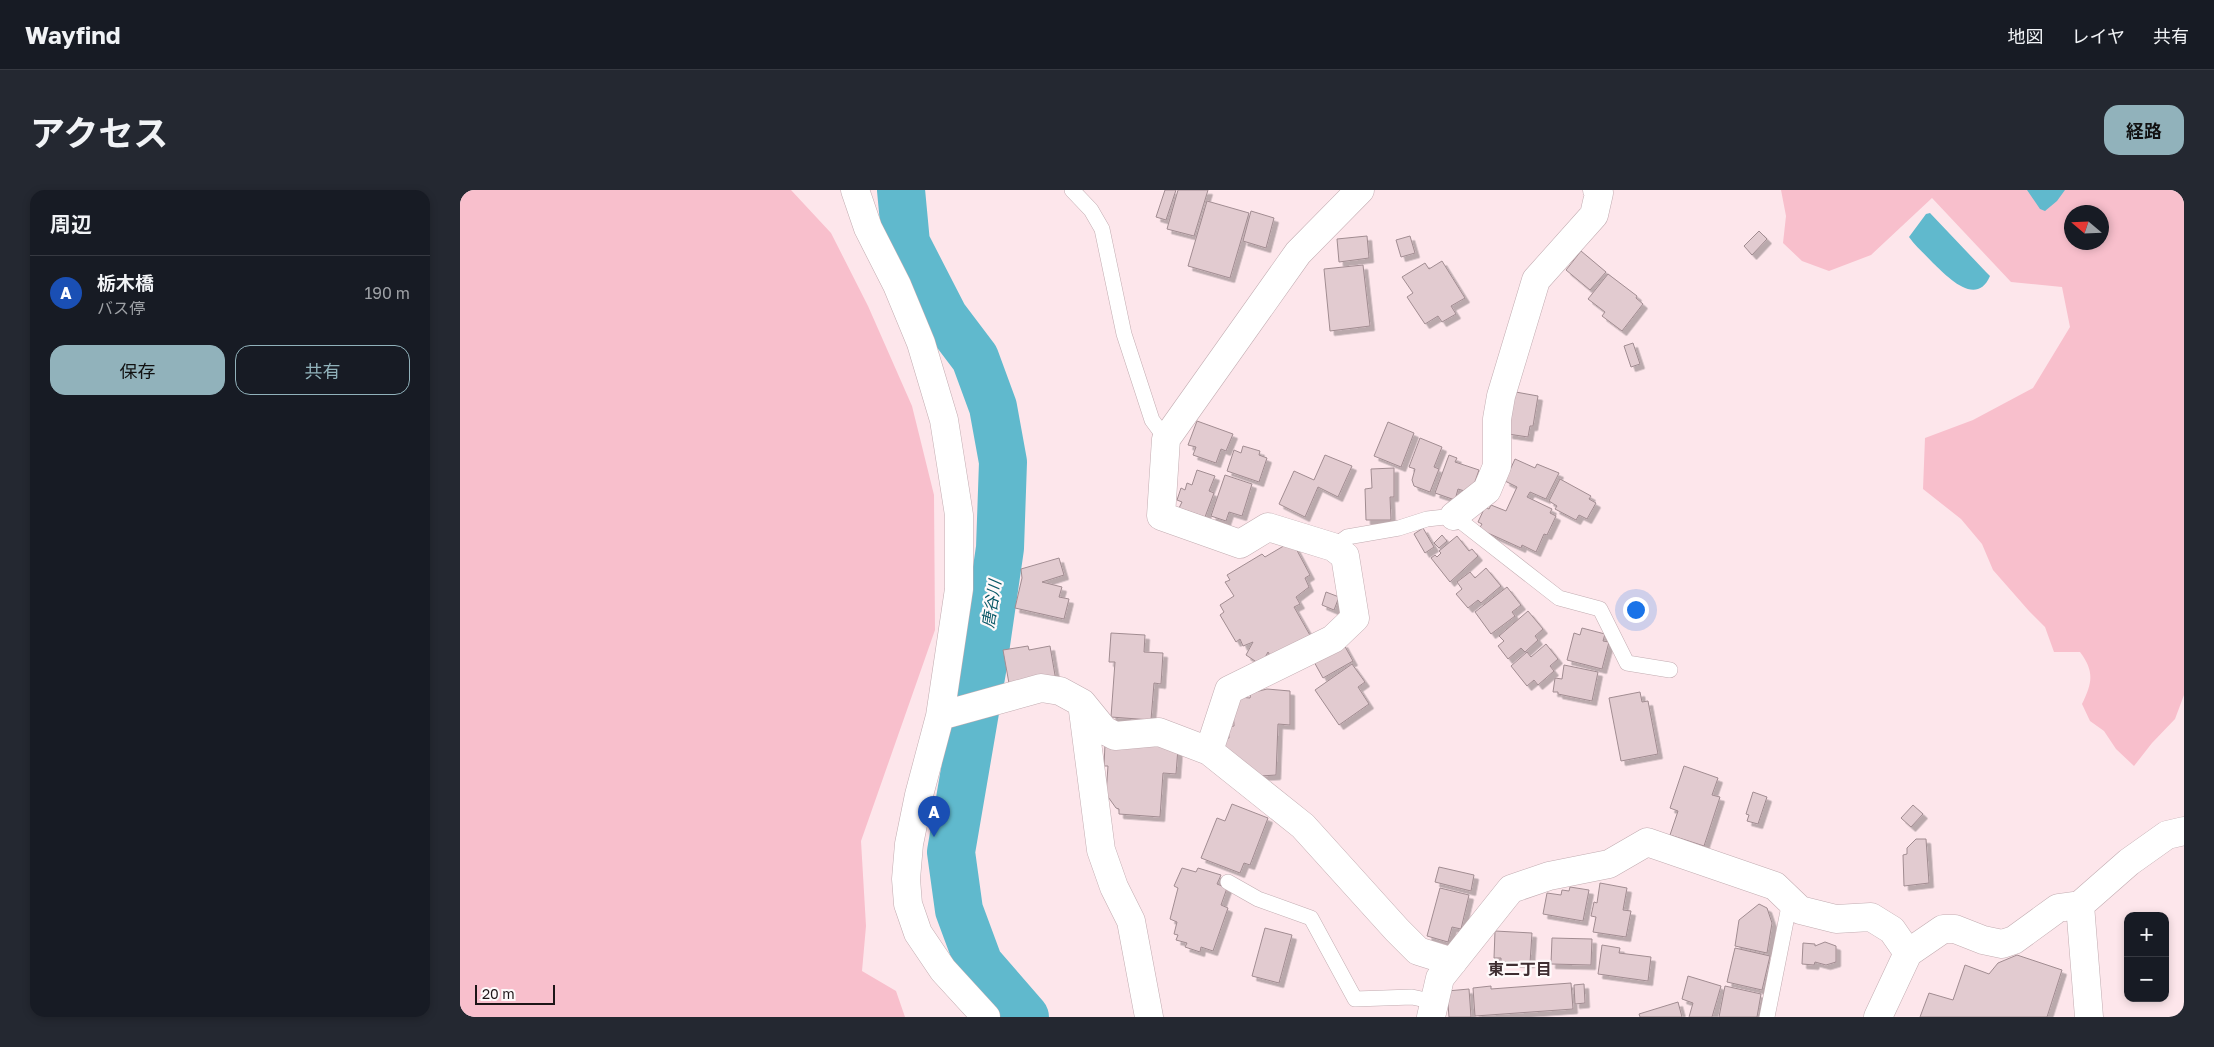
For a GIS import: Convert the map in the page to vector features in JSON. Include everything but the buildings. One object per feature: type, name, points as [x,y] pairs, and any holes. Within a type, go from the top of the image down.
[{"type":"street","points":[[1209,751],[1229,690],[1333,639],[1355,618],[1345,556],[1333,547],[1268,527],[1240,544],[1161,516],[1166,439],[1298,253],[1360,190]]},
{"type":"street","points":[[1454,516],[1487,490],[1497,466],[1497,419],[1501,396],[1536,280],[1594,215],[1599,193],[1596,190]]},
{"type":"street","points":[[858,192],[868,228],[897,285],[922,343],[944,420],[958,515],[959,588],[940,716],[919,795],[909,844],[906,879],[908,904],[918,933],[943,970],[986,1017]]},
{"type":"street","points":[[940,716],[1041,688],[1060,691],[1082,703],[1104,730],[1115,736],[1159,732],[1209,751],[1303,826],[1418,951],[1454,962]]},
{"type":"street","points":[[1082,703],[1101,850],[1114,887],[1131,921],[1150,1017]]},
{"type":"street","points":[[1878,1017],[1908,953],[1943,929],[1955,930],[1983,940],[2002,944],[2014,940],[2058,908],[2080,905],[2129,862],[2168,835],[2184,831]]},
{"type":"street","points":[[1432,1010],[1440,978],[1510,889],[1549,876],[1609,864],[1647,842],[1775,886],[1800,910],[1836,920],[1871,917],[1892,930],[1908,953]]},
{"type":"street","points":[[2080,905],[2090,1017]]},
{"type":"lane","points":[[1072,190],[1091,210],[1102,229],[1124,334],[1152,420],[1166,439]]},
{"type":"lane","points":[[1333,547],[1348,537],[1399,528],[1427,519],[1454,516],[1559,598],[1600,609],[1626,663],[1670,670]]},
{"type":"lane","points":[[1228,882],[1258,899],[1311,918],[1355,999],[1412,997],[1432,1010]]},
{"type":"lane","points":[[1768,1017],[1790,901]]},
{"type":"shaded area","points":[[460,190],[791,190],[831,233],[868,306],[912,406],[934,495],[935,630],[861,841],[866,926],[862,971],[896,991],[905,1017],[460,1017]]},
{"type":"shaded area","points":[[1781,190],[2184,190],[2184,695],[2175,719],[2152,743],[2134,766],[2116,749],[2104,731],[2090,721],[2082,704],[2090,684],[2090,672],[2080,652],[2054,652],[2045,627],[1993,570],[1982,544],[1961,519],[1923,489],[1925,438],[1973,420],[2033,388],[2070,327],[2062,287],[2011,282],[1932,198],[1871,255],[1829,271],[1802,261],[1783,243],[1786,216]]},
{"type":"water","points":[[2027,190],[2065,190],[2057,201],[2045,211],[2040,209]]},
{"type":"water","points":[[1930,213],[1990,276],[1984,285],[1977,289],[1970,289],[1953,281],[1909,237],[1926,214]]},
{"type":"waterway","name":"唐谷川","points":[[901,190],[906,243],[944,317],[975,358],[993,407],[1003,462],[1000,548],[983,665],[951,852],[959,910],[979,964],[1025,1017]]},
{"type":"place","name":"栃木橋","points":[[934,837]]},
{"type":"district","name":"東二丁目","points":[[1520,969]]}]
